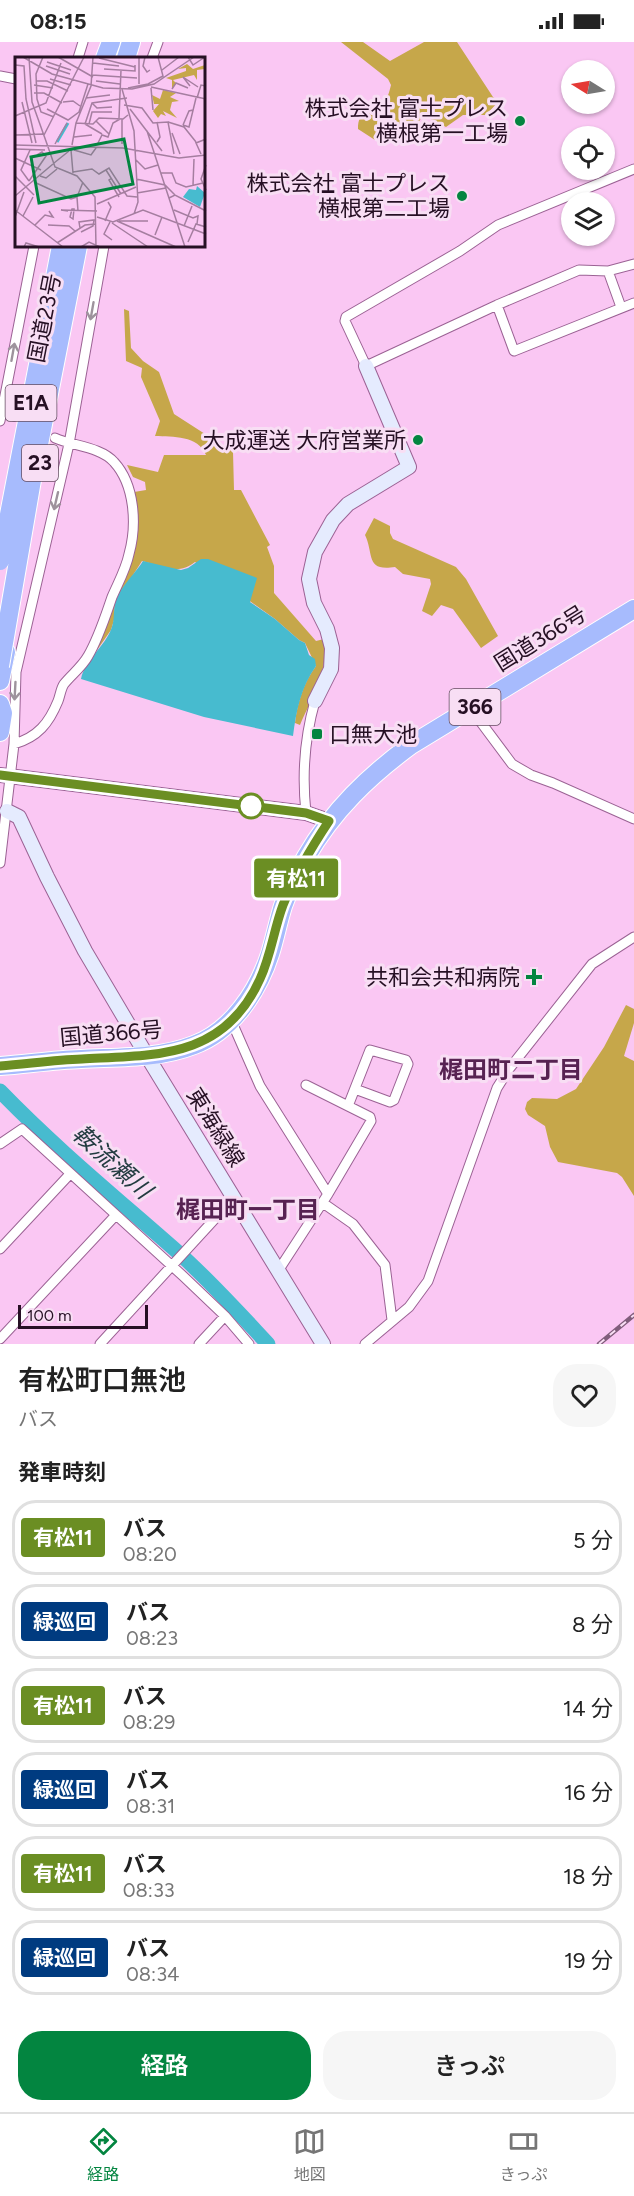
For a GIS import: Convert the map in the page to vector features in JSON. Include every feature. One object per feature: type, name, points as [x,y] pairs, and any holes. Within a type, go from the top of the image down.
[{"type":"highway","points":[[106,57],[112,42]]},
{"type":"highway","points":[[127,57],[132,42]]},
{"type":"highway","name":"国道23号","points":[[0,550],[60,248]]},
{"type":"highway","name":"E1A","points":[[0,561],[60,248]]},
{"type":"highway","name":"国道23号","points":[[0,681],[80,248]]},
{"type":"highway","name":"E1A","points":[[0,666],[32,480],[80,248]]},
{"type":"highway","name":"国道366号","points":[[0,1066],[147,1056],[177,1051],[196,1045],[231,1020],[248,1001],[259,980],[269,955],[283,905],[304,860],[329,821],[376,771],[411,745],[634,609]]},
{"type":"highway","points":[[0,704],[7,738]]},
{"type":"street","points":[[78,57],[83,42]]},
{"type":"street","points":[[152,57],[158,42]]},
{"type":"street","points":[[0,76],[15,79]]},
{"type":"street","points":[[306,813],[303,780],[311,714],[331,669],[332,648],[327,629],[314,603],[309,579],[315,552],[333,520],[348,504],[409,467],[345,321],[346,317],[460,251],[498,225],[634,170]]},
{"type":"street","points":[[0,421],[33,248]]},
{"type":"street","points":[[0,863],[7,811],[5,776],[7,738],[16,672],[69,444],[104,248]]},
{"type":"street","points":[[366,366],[579,270],[608,271],[634,264]]},
{"type":"street","points":[[608,271],[621,307]]},
{"type":"street","points":[[497,305],[514,351],[634,303]]},
{"type":"street","points":[[1,409],[14,416]]},
{"type":"street","points":[[7,738],[28,740],[38,732],[52,714],[62,686],[87,658],[98,638],[129,555],[134,528],[133,508],[124,476],[113,460],[92,450],[55,438]]},
{"type":"street","points":[[471,710],[512,764],[531,775],[634,819]]},
{"type":"street","points":[[5,776],[306,813],[329,821]]},
{"type":"street","name":"東海緑線","points":[[7,811],[19,817],[47,878],[85,951],[323,1344]]},
{"type":"street","points":[[365,1344],[409,1307],[428,1281],[497,1088],[509,1069],[592,964],[634,937]]},
{"type":"street","points":[[231,1020],[260,1086],[328,1194]]},
{"type":"street","points":[[348,1106],[370,1050],[406,1060],[408,1064],[393,1100],[390,1102],[355,1089]]},
{"type":"street","points":[[278,1271],[323,1203],[371,1121],[370,1117],[306,1085]]},
{"type":"street","points":[[0,1144],[22,1129],[115,1216],[176,1260],[249,1344]]},
{"type":"street","points":[[0,1250],[70,1174]]},
{"type":"street","points":[[100,1344],[234,1198]]},
{"type":"street","points":[[323,1203],[353,1224],[385,1265],[392,1320]]},
{"type":"street","points":[[0,1339],[115,1216]]},
{"type":"street","points":[[199,1344],[225,1316]]},
{"type":"shaded area","points":[[341,42],[363,42],[390,61],[424,42],[457,42],[493,97],[499,101],[486,115],[463,115],[446,127],[423,115],[415,128],[388,139],[375,140],[358,129],[360,118],[382,105],[391,85],[388,79]]},
{"type":"shaded area","points":[[124,309],[129,311],[131,348],[143,361],[159,372],[174,414],[233,452],[234,490],[241,490],[270,545],[267,547],[274,566],[274,593],[316,641],[324,639],[322,673],[300,725],[295,723],[299,700],[316,666],[305,643],[195,562],[176,569],[142,561],[115,603],[111,630],[95,653],[127,569],[134,492],[146,490],[145,482],[133,477],[127,465],[158,472],[164,455],[206,455],[202,448],[191,440],[155,436],[160,421],[141,377],[142,368],[126,361]]},
{"type":"shaded area","points":[[374,518],[390,526],[393,539],[456,567],[466,579],[498,636],[481,648],[453,609],[441,605],[432,616],[422,611],[431,584],[430,579],[403,574],[395,567],[385,568],[375,564],[365,535]]},
{"type":"shaded area","points":[[626,1005],[634,1009],[634,1023],[624,1056],[634,1061],[634,1196],[617,1173],[558,1162],[550,1147],[545,1126],[528,1115],[525,1109],[527,1102],[532,1098],[557,1099],[576,1089],[604,1047]]},
{"type":"water","points":[[201,559],[208,559],[257,578],[250,602],[305,643],[309,655],[315,659],[316,666],[306,682],[300,700],[293,736],[204,717],[81,679],[86,666],[110,632],[117,598],[143,561],[181,570]]},
{"type":"waterway","name":"鞍流瀬川","points":[[0,1091],[66,1155],[192,1266],[268,1344]]},
{"type":"railway","points":[[599,1344],[634,1315]]},
{"type":"bus line","name":"有松11","points":[[0,775],[306,813],[329,821],[304,860],[283,905],[269,955],[248,1001],[217,1032],[196,1045],[147,1056],[0,1066]]},
{"type":"place","name":"株式会社 富士プレス 横根第一工場","points":[[520,121]]},
{"type":"place","name":"株式会社 富士プレス 横根第二工場","points":[[462,196]]},
{"type":"place","name":"大成運送 大府営業所","points":[[418,440]]},
{"type":"place","name":"口無大池","points":[[317,734]]},
{"type":"place","name":"共和会共和病院","points":[[534,977]]},
{"type":"district","name":"梶田町二丁目","points":[[511,1070]]},
{"type":"district","name":"梶田町一丁目","points":[[248,1210]]}]
